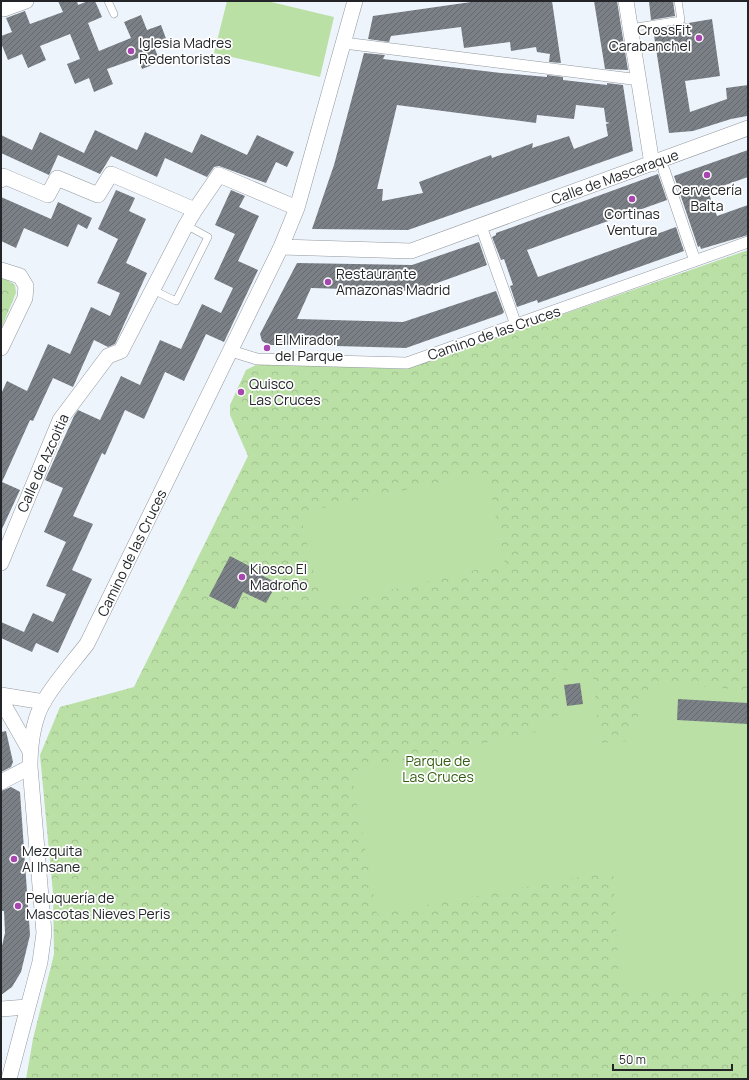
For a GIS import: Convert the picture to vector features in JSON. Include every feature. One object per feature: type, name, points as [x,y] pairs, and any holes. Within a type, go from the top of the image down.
[{"type":"street","points":[[1,3],[4,9],[26,1]]},
{"type":"street","name":"Camino de las Cruces","points":[[9,1079],[40,962],[44,933],[30,767],[30,751],[34,728],[44,702],[88,644],[281,247],[297,208],[344,43],[354,1]]},
{"type":"street","points":[[626,1],[658,167]]},
{"type":"street","points":[[344,43],[632,78]]},
{"type":"street","name":"Calle de Mascaraque","points":[[281,247],[411,251],[658,167],[748,128]]},
{"type":"street","name":"Calle de Mascaraque","points":[[658,167],[695,261]]},
{"type":"street","points":[[1,180],[3,176],[48,195],[57,178],[98,195],[111,174],[195,210]]},
{"type":"street","name":"Calle de Azcoitia","points":[[1,563],[60,420],[108,356],[121,351],[186,225],[220,175],[297,208]]},
{"type":"street","points":[[481,226],[516,325]]},
{"type":"street","name":"Camino de las Cruces","points":[[231,351],[257,359],[407,363],[748,242]]},
{"type":"street","points":[[1,270],[20,276],[26,286],[25,298],[1,348]]},
{"type":"street","points":[[1,695],[44,702]]},
{"type":"street","points":[[1,700],[30,751]]},
{"type":"street","points":[[1,782],[30,767]]},
{"type":"street","points":[[1,1009],[27,1007]]},
{"type":"lane","points":[[108,1],[114,14]]},
{"type":"lane","points":[[630,28],[681,20],[678,1]]},
{"type":"lane","points":[[153,290],[176,301],[208,237],[186,225]]},
{"type":"green space","points":[[227,1],[267,1],[334,17],[320,77],[214,53]]},
{"type":"green space","name":"Parque de Las Cruces","points":[[748,250],[748,1079],[26,1079],[33,1039],[54,954],[53,893],[40,755],[60,707],[134,687],[248,456],[230,415],[230,405],[246,370],[260,363],[405,369]]},
{"type":"green space","points":[[1,278],[6,279],[15,285],[16,293],[1,329]]},
{"type":"green space","points":[[487,472],[505,563],[322,606],[300,513]]},
{"type":"green space","points":[[554,668],[593,675],[600,743],[628,741],[651,683],[748,690],[748,991],[620,991],[613,871],[377,914],[351,771],[541,731],[539,720],[562,715]]},
{"type":"building","points":[[58,1],[77,1],[78,5],[88,1],[95,1],[102,17],[88,23],[99,51],[131,38],[124,22],[141,15],[147,30],[161,25],[168,44],[155,49],[160,62],[142,69],[138,58],[107,69],[113,84],[94,92],[89,78],[75,84],[67,64],[80,59],[70,34],[40,46],[46,60],[28,68],[22,54],[8,60],[1,43],[1,36],[12,32],[6,18],[25,11],[30,24],[63,12]]},
{"type":"building","points":[[478,1],[552,1],[561,63],[549,62],[550,54],[537,52],[536,47],[511,51],[510,42],[464,48],[461,27],[391,36],[389,42],[368,39],[373,16]]},
{"type":"building","points":[[594,1],[617,1],[628,70],[605,69]]},
{"type":"building","points":[[649,1],[673,1],[675,16],[651,20]]},
{"type":"building","points":[[712,19],[720,76],[685,81],[690,112],[727,99],[726,88],[748,85],[747,116],[731,119],[693,131],[669,133],[653,29]]},
{"type":"building","points":[[364,53],[385,55],[383,59],[501,73],[547,77],[547,75],[563,77],[563,80],[607,85],[607,83],[623,85],[633,151],[408,230],[312,229],[334,165]],"holes":[[[397,105],[536,123],[537,115],[574,119],[576,105],[604,108],[606,122],[610,123],[606,124],[608,136],[574,149],[569,136],[532,148],[533,143],[492,158],[491,155],[419,182],[423,193],[382,201],[383,189],[377,189]]]},
{"type":"building","points":[[95,130],[137,150],[145,132],[192,153],[201,134],[247,155],[257,135],[294,152],[287,167],[276,162],[266,183],[219,166],[214,167],[207,177],[165,158],[157,177],[111,156],[100,174],[58,155],[49,175],[1,153],[1,135],[32,150],[40,132],[84,153]]},
{"type":"building","points":[[748,150],[748,177],[708,191],[717,216],[748,205],[748,235],[701,249],[700,246],[698,247],[674,176]]},
{"type":"building","points":[[658,174],[667,200],[527,250],[538,277],[676,227],[684,251],[538,303],[537,300],[517,307],[510,286],[513,285],[504,259],[501,260],[492,237],[496,235],[496,233]]},
{"type":"building","points":[[116,190],[135,198],[129,211],[146,219],[126,263],[147,273],[115,344],[108,347],[94,340],[73,387],[53,378],[33,421],[30,420],[2,482],[20,490],[1,531],[1,394],[7,381],[27,391],[48,344],[70,354],[91,307],[110,316],[120,293],[97,283],[118,239],[98,229]]},
{"type":"building","points":[[231,190],[245,196],[239,207],[259,216],[238,261],[258,270],[224,342],[206,334],[184,381],[165,372],[144,419],[125,410],[105,455],[102,453],[73,516],[93,524],[72,570],[92,579],[58,653],[36,643],[32,652],[1,638],[1,622],[24,632],[33,613],[53,622],[66,594],[46,586],[66,542],[44,532],[63,488],[45,480],[78,410],[100,420],[121,376],[140,385],[160,340],[181,349],[202,304],[221,313],[233,288],[214,279],[235,234],[215,225]]},
{"type":"building","points":[[1,197],[51,219],[58,202],[92,218],[87,229],[78,224],[68,247],[24,228],[16,248],[1,241]]},
{"type":"building","points":[[479,242],[487,265],[415,291],[311,288],[297,319],[403,322],[496,291],[504,312],[502,314],[406,348],[269,345],[262,341],[260,334],[297,263],[412,265]]},
{"type":"building","name":"Kiosco El Madroño","points":[[230,556],[255,569],[253,571],[277,583],[266,603],[243,592],[235,609],[209,596]]},
{"type":"building","points":[[580,683],[583,704],[567,706],[564,685]]},
{"type":"building","points":[[678,699],[748,703],[748,724],[677,720]]},
{"type":"building","points":[[6,731],[13,762],[11,767],[1,772],[1,732]]},
{"type":"building","points":[[11,787],[20,792],[30,935],[21,972],[12,987],[1,995],[1,950],[5,933],[4,911],[1,911],[1,791]]},
{"type":"place","name":"CrossFit Carabanchel","points":[[699,38]]},
{"type":"place","name":"Iglesia Madres Redentoristas","points":[[131,51]]},
{"type":"place","name":"Cervecería Balta","points":[[707,175]]},
{"type":"place","name":"Cortinas Ventura","points":[[632,199]]},
{"type":"place","name":"Restaurante Amazonas Madrid","points":[[328,282]]},
{"type":"place","name":"El Mirador del Parque","points":[[267,348]]},
{"type":"place","name":"Quisco Las Cruces","points":[[241,392]]},
{"type":"place","name":"Kiosco El Madroño","points":[[242,577]]},
{"type":"place","name":"Mezquita Al Ihsane","points":[[14,859]]},
{"type":"place","name":"Peluquería de Mascotas Nieves Peris","points":[[18,906]]}]
